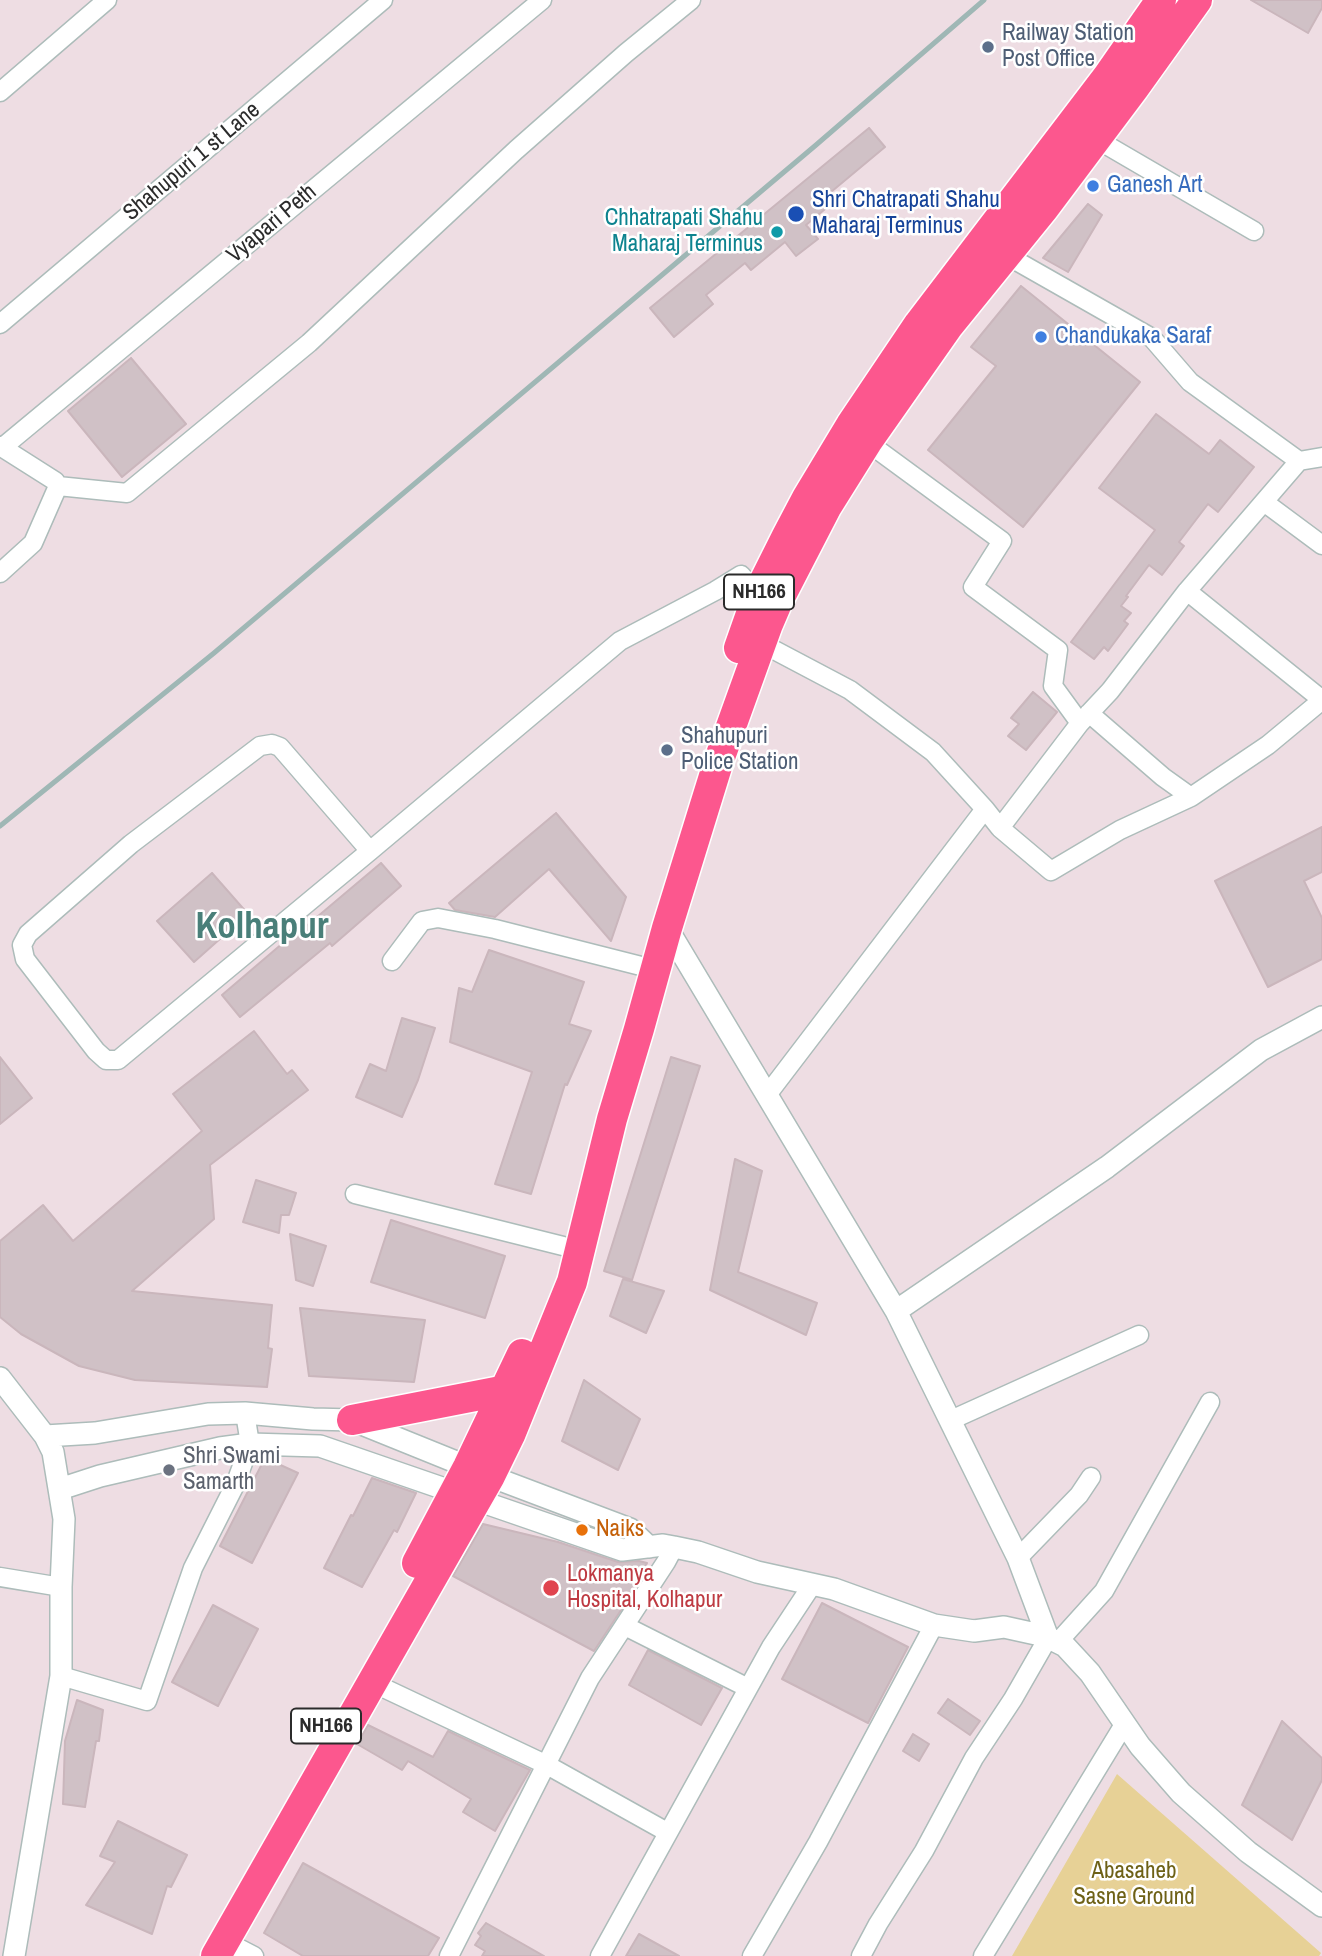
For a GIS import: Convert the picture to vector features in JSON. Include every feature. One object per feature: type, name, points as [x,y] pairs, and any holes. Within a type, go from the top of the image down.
[{"type":"highway","name":"NH166","points":[[220,1949],[371,1682],[472,1484],[506,1390],[556,1279],[651,927],[750,612],[768,598],[867,442],[949,325],[1006,256],[1084,131],[1108,76],[1161,0]]},
{"type":"highway","name":"NH166","points":[[194,1956],[390,1615],[472,1484],[510,1435],[572,1282],[612,1119],[667,928],[719,760],[761,643],[768,598],[807,498],[919,324],[984,240],[1084,131],[1135,88],[1197,0]]},
{"type":"highway","points":[[352,1420],[506,1390]]},
{"type":"street","points":[[0,92],[107,0]]},
{"type":"street","name":"Shahupuri 1 st Lane","points":[[0,324],[383,0]]},
{"type":"street","name":"Vyapari Peth","points":[[1,446],[542,0]]},
{"type":"street","points":[[58,486],[127,494],[309,343],[516,150],[625,53],[691,0]]},
{"type":"street","points":[[1084,131],[1254,231]]},
{"type":"street","points":[[1006,256],[1152,338],[1190,382],[1299,461]]},
{"type":"street","points":[[867,442],[1002,541],[972,587],[1058,650],[1053,686],[1085,718],[1191,797]]},
{"type":"street","points":[[1,446],[55,481],[58,486]]},
{"type":"street","points":[[1000,828],[1085,718],[1110,691],[1230,540],[1299,461],[1322,457]]},
{"type":"street","points":[[0,573],[33,543],[58,486]]},
{"type":"street","points":[[1264,502],[1322,545]]},
{"type":"street","points":[[370,851],[280,747],[272,744],[260,746],[131,845],[28,934],[22,945],[25,958],[96,1051],[106,1059],[118,1060],[370,851],[620,641],[741,575],[768,598]]},
{"type":"street","points":[[761,643],[850,690],[933,752],[1000,828],[1051,871],[1120,830],[1191,797],[1268,745],[1321,698],[1187,592]]},
{"type":"street","points":[[767,1095],[985,809]]},
{"type":"street","points":[[392,961],[422,921],[438,918],[495,929],[641,966]]},
{"type":"street","points":[[667,928],[896,1311],[1018,1558],[1053,1640]]},
{"type":"street","points":[[896,1311],[1107,1167],[1261,1050],[1322,1017]]},
{"type":"street","points":[[355,1195],[563,1247]]},
{"type":"street","points":[[951,1420],[1139,1335]]},
{"type":"street","points":[[0,1378],[45,1437],[53,1452],[64,1519],[61,1676],[14,1956]]},
{"type":"street","points":[[861,1956],[878,1923],[924,1851],[974,1758],[1013,1699],[1053,1640],[1104,1591],[1210,1402]]},
{"type":"street","points":[[45,1437],[95,1433],[208,1414],[245,1413],[352,1420],[472,1484],[622,1550],[663,1545],[698,1552],[757,1572],[834,1590],[934,1625],[974,1631],[1004,1627],[1053,1640],[1065,1646],[1090,1673],[1140,1746],[1181,1793],[1248,1853],[1322,1906]]},
{"type":"street","points":[[61,1676],[147,1700],[193,1568],[235,1485],[250,1444],[245,1413]]},
{"type":"street","points":[[60,1489],[100,1476],[220,1447],[250,1444],[320,1446],[472,1484]]},
{"type":"street","points":[[1018,1558],[1079,1494],[1091,1477]]},
{"type":"street","points":[[449,1956],[590,1678],[674,1547]]},
{"type":"street","points":[[0,1577],[61,1587]]},
{"type":"street","points":[[600,1956],[771,1647],[812,1585]]},
{"type":"street","points":[[752,1956],[818,1842],[934,1625]]},
{"type":"street","points":[[625,1626],[748,1688]]},
{"type":"street","points":[[371,1682],[547,1765],[667,1832]]},
{"type":"street","points":[[983,1956],[1125,1723]]},
{"type":"street","points":[[220,1949],[254,1956]]},
{"type":"green space","name":"Abasaheb Sasne Ground","points":[[1117,1774],[1321,1953],[1319,1956],[1012,1956]]},
{"type":"building","points":[[1251,0],[1322,0],[1322,8],[1308,33]]},
{"type":"building","name":"Chhatrapati Shahu Maharaj Terminus","points":[[869,128],[885,147],[831,192],[837,199],[806,225],[818,239],[796,256],[785,242],[751,270],[745,263],[706,295],[713,304],[674,337],[650,308]]},
{"type":"building","points":[[1088,204],[1102,215],[1068,272],[1043,258]]},
{"type":"building","points":[[1021,286],[1140,382],[1023,527],[928,450],[996,366],[971,347]]},
{"type":"building","points":[[131,358],[186,424],[122,477],[68,411]]},
{"type":"building","points":[[1156,414],[1209,454],[1220,440],[1254,467],[1218,512],[1208,504],[1179,542],[1184,546],[1162,575],[1149,565],[1121,606],[1131,613],[1124,621],[1128,624],[1108,651],[1104,647],[1094,659],[1071,642],[1155,530],[1099,488]]},
{"type":"building","points":[[1033,692],[1057,712],[1026,750],[1008,736],[1019,724],[1011,718]]},
{"type":"building","points":[[556,813],[626,897],[611,941],[549,869],[495,917],[455,910],[449,903]]},
{"type":"building","points":[[1322,827],[1322,872],[1304,881],[1322,918],[1322,959],[1268,987],[1215,881]]},
{"type":"building","points":[[381,863],[401,886],[332,946],[330,943],[240,1017],[222,995]]},
{"type":"building","points":[[212,873],[248,914],[194,962],[157,921]]},
{"type":"building","points":[[489,950],[584,982],[569,1024],[591,1031],[567,1085],[565,1084],[531,1194],[495,1184],[532,1072],[450,1042],[459,988],[472,992]]},
{"type":"building","points":[[402,1018],[435,1028],[418,1080],[402,1117],[356,1097],[370,1064],[386,1071]]},
{"type":"building","points":[[254,1031],[287,1074],[292,1070],[308,1090],[210,1165],[214,1219],[132,1291],[272,1305],[268,1348],[272,1349],[267,1387],[135,1380],[79,1366],[21,1334],[0,1317],[0,1241],[43,1205],[73,1241],[202,1131],[173,1094]]},
{"type":"building","points":[[0,1057],[32,1098],[0,1124]]},
{"type":"building","points":[[671,1057],[700,1066],[632,1280],[604,1271]]},
{"type":"building","points":[[735,1159],[762,1171],[738,1272],[817,1303],[806,1335],[710,1290]]},
{"type":"building","points":[[256,1180],[296,1193],[289,1215],[281,1215],[279,1233],[243,1222]]},
{"type":"building","points":[[391,1220],[505,1256],[485,1318],[371,1282]]},
{"type":"building","points":[[290,1234],[326,1246],[313,1286],[296,1280]]},
{"type":"building","points":[[623,1279],[664,1291],[646,1333],[610,1316]]},
{"type":"building","points":[[300,1308],[425,1320],[414,1382],[309,1376]]},
{"type":"building","points":[[584,1380],[640,1419],[618,1470],[562,1441]]},
{"type":"building","points":[[265,1458],[298,1473],[252,1563],[220,1546]]},
{"type":"building","points":[[372,1478],[416,1493],[397,1532],[394,1530],[362,1587],[324,1568]]},
{"type":"building","points":[[483,1524],[558,1542],[618,1562],[647,1563],[627,1601],[594,1651],[453,1576]]},
{"type":"building","points":[[822,1603],[908,1647],[868,1723],[782,1679]]},
{"type":"building","points":[[213,1605],[258,1629],[218,1706],[172,1682]]},
{"type":"building","points":[[648,1650],[722,1688],[701,1725],[629,1685]]},
{"type":"building","points":[[948,1699],[980,1721],[970,1735],[938,1713]]},
{"type":"building","points":[[77,1700],[103,1710],[85,1807],[63,1804],[65,1741]]},
{"type":"building","points":[[1282,1721],[1322,1758],[1322,1780],[1292,1840],[1242,1805]]},
{"type":"building","points":[[368,1725],[433,1757],[448,1731],[530,1770],[495,1831],[463,1812],[471,1799],[408,1761],[402,1770],[357,1744]]},
{"type":"building","points":[[913,1734],[929,1744],[919,1761],[903,1751]]},
{"type":"building","points":[[118,1821],[187,1855],[171,1887],[167,1886],[152,1934],[86,1905],[115,1862],[100,1856]]},
{"type":"building","points":[[303,1863],[439,1938],[428,1956],[303,1956],[264,1933]]},
{"type":"building","points":[[486,1923],[544,1956],[482,1956],[485,1951],[475,1945],[481,1936],[478,1933]]},
{"type":"building","points":[[639,1934],[679,1956],[626,1956]]},
{"type":"railway","points":[[0,826],[214,653],[984,0]]},
{"type":"place","name":"Railway Station Post Office","points":[[988,47]]},
{"type":"place","name":"Ganesh Art","points":[[1093,186]]},
{"type":"place","name":"Shri Chatrapati Shahu Maharaj Terminus","points":[[796,214]]},
{"type":"place","name":"Chhatrapati Shahu Maharaj Terminus","points":[[777,232]]},
{"type":"place","name":"Chandukaka Saraf","points":[[1041,337]]},
{"type":"place","name":"Shahupuri Police Station","points":[[667,750]]},
{"type":"place","name":"Shri Swami Samarth","points":[[169,1470]]},
{"type":"place","name":"Naiks","points":[[582,1530]]},
{"type":"place","name":"Lokmanya Hospital, Kolhapur","points":[[551,1588]]},
{"type":"district","name":"Kolhapur","points":[[262,928]]}]
